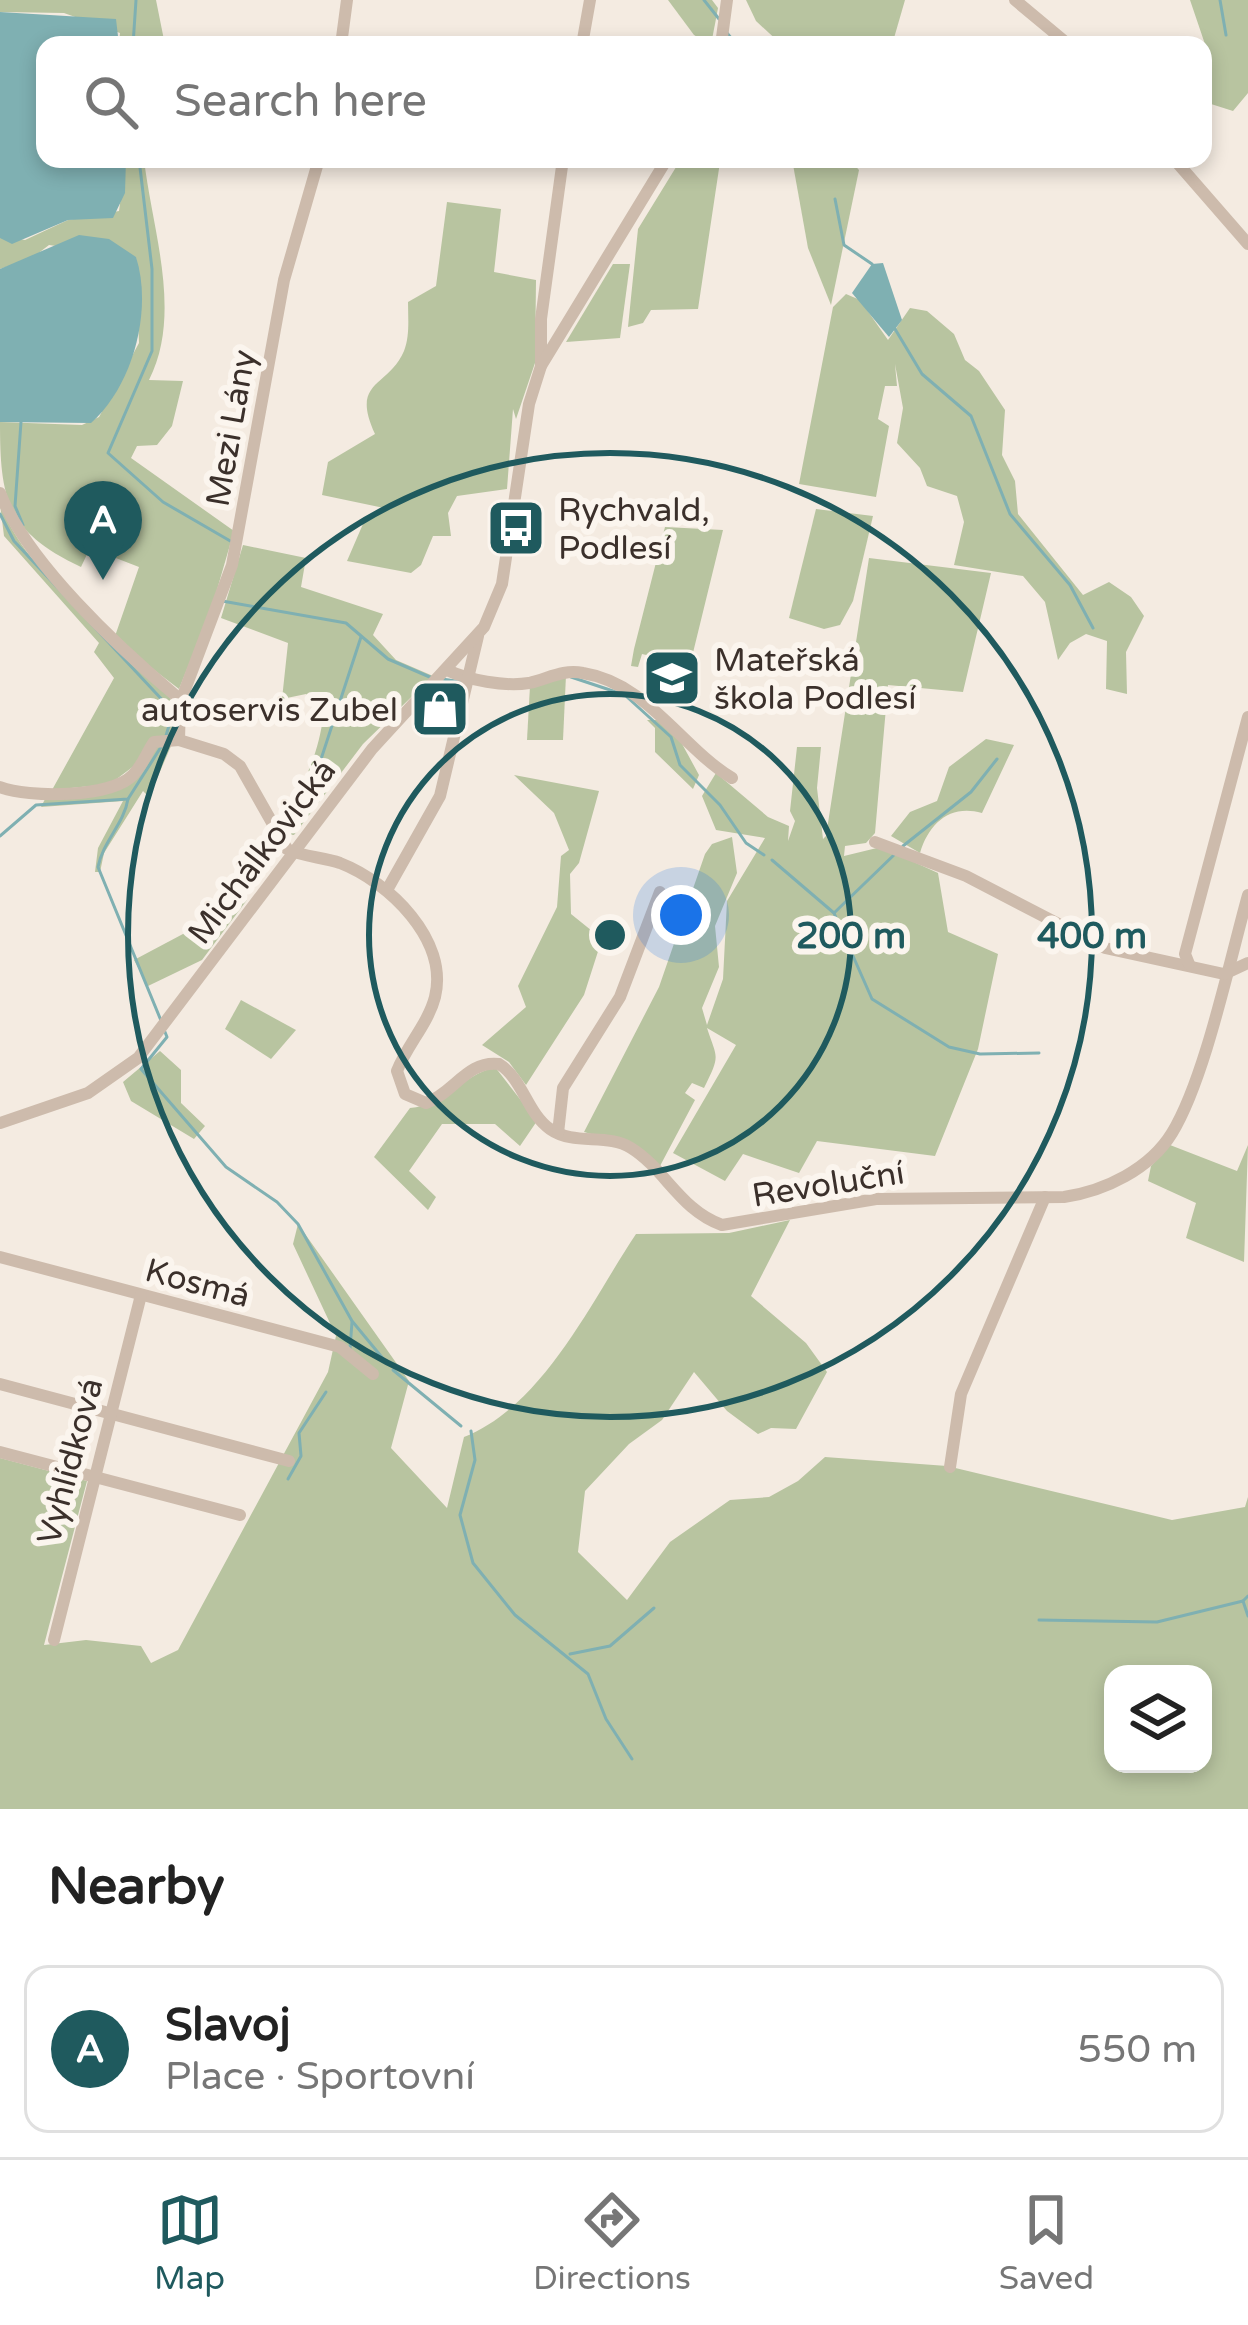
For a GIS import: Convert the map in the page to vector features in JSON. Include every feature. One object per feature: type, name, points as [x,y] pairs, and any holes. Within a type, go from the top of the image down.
[{"type":"street","points":[[342,36],[346,0]]},
{"type":"street","points":[[584,36],[590,0]]},
{"type":"street","points":[[722,36],[727,0]]},
{"type":"street","points":[[1015,0],[1058,36]]},
{"type":"street","name":"Mezi Lány","points":[[171,740],[180,703],[232,566],[284,280],[316,168]]},
{"type":"street","points":[[542,366],[541,319],[562,168]]},
{"type":"street","name":"Michálkovická","points":[[0,1123],[88,1093],[138,1058],[372,749],[478,635],[502,584],[529,404],[542,366],[663,168]]},
{"type":"street","points":[[1182,168],[1248,244]]},
{"type":"street","points":[[0,493],[18,530],[113,642],[180,703]]},
{"type":"street","points":[[387,890],[440,796],[478,635]]},
{"type":"street","points":[[447,670],[528,683],[564,672],[606,679],[629,690],[732,778]]},
{"type":"street","points":[[1189,964],[1185,954],[1248,717]]},
{"type":"street","points":[[0,788],[43,795],[111,788],[131,778],[151,746],[171,740],[224,754],[240,766],[271,826],[293,852],[344,864],[387,890],[435,955],[438,979],[425,1022],[397,1071],[405,1094],[413,1101],[430,1101],[472,1068],[499,1064],[543,1123],[558,1133],[563,1088],[620,998],[660,892]]},
{"type":"street","points":[[875,842],[966,875],[1105,948],[1224,974],[1248,963]]},
{"type":"street","name":"Revoluční","points":[[558,1133],[620,1142],[636,1150],[682,1201],[722,1225],[875,1199],[1045,1197],[1094,1190],[1120,1179],[1158,1150],[1180,1115],[1248,895]]},
{"type":"street","points":[[950,1467],[961,1394],[1045,1197]]},
{"type":"street","name":"Kosmá","points":[[0,1257],[340,1347],[373,1374]]},
{"type":"street","name":"Vyhlídková","points":[[54,1640],[141,1295]]},
{"type":"street","points":[[0,1384],[289,1461]]},
{"type":"street","points":[[0,1452],[240,1515]]},
{"type":"green space","points":[[0,0],[156,0],[163,36],[120,36],[64,13],[0,12]]},
{"type":"green space","points":[[668,0],[712,0],[718,8],[713,36],[694,35]]},
{"type":"green space","points":[[746,0],[905,0],[895,36],[772,36],[756,21]]},
{"type":"green space","points":[[1190,0],[1248,0],[1248,93],[1233,111],[1212,104],[1212,36],[1202,36]]},
{"type":"green space","points":[[125,168],[145,168],[164,299],[159,354],[149,380],[183,381],[172,426],[157,445],[137,446],[131,458],[234,531],[212,607],[179,689],[114,639],[139,567],[90,548],[81,567],[37,541],[13,511],[2,473],[0,422],[82,425],[99,417],[139,343],[136,257],[49,245],[32,258],[0,269],[0,236],[25,240],[68,220],[119,211]]},
{"type":"green space","points":[[675,168],[719,168],[698,309],[651,310],[643,323],[628,327],[638,229]]},
{"type":"green space","points":[[794,168],[857,168],[831,305],[808,248]]},
{"type":"green space","points":[[447,202],[501,209],[494,272],[536,280],[535,363],[516,419],[513,409],[507,489],[457,496],[448,513],[451,536],[433,536],[421,565],[411,573],[347,561],[366,517],[384,508],[322,495],[328,462],[375,434],[368,416],[369,394],[404,351],[408,302],[436,286]]},
{"type":"green space","points":[[613,264],[630,264],[620,338],[566,342]]},
{"type":"green space","points":[[846,294],[860,300],[888,340],[910,308],[927,311],[954,334],[965,360],[979,371],[1005,410],[1002,455],[1015,481],[1018,514],[1083,595],[1109,582],[1131,597],[1144,616],[1126,652],[1127,694],[1106,689],[1107,641],[1086,634],[1070,643],[1058,660],[1045,602],[1023,576],[954,565],[964,522],[957,496],[927,486],[920,468],[897,443],[903,408],[895,364],[897,386],[885,386],[878,419],[889,426],[876,497],[799,484],[833,307]]},
{"type":"green space","points":[[0,504],[34,561],[176,706],[175,735],[110,784],[52,790],[114,678],[94,652],[99,643],[4,536]]},
{"type":"green space","points":[[816,509],[873,516],[853,601],[840,625],[824,629],[789,618]]},
{"type":"green space","points":[[665,527],[723,530],[690,665],[642,654],[638,667],[631,666],[634,649]]},
{"type":"green space","points":[[243,545],[306,558],[301,587],[383,614],[373,635],[396,660],[433,676],[363,744],[294,835],[284,834],[276,822],[307,773],[323,717],[306,694],[282,699],[288,643],[221,618]]},
{"type":"green space","points":[[869,558],[991,573],[963,692],[888,685],[875,833],[866,843],[845,846],[844,856],[881,847],[938,873],[948,932],[998,954],[978,1049],[935,1156],[817,1141],[799,1173],[743,1154],[725,1181],[673,1153],[736,1045],[707,1028],[715,1052],[713,1069],[704,1088],[692,1083],[685,1093],[695,1100],[660,1166],[637,1147],[584,1132],[659,987],[705,854],[712,844],[732,837],[737,873],[715,926],[719,967],[702,1008],[707,1025],[723,979],[727,901],[765,838],[716,830],[702,796],[716,773],[768,817],[789,826],[788,841],[795,821],[790,811],[797,747],[821,747],[817,788],[823,839],[826,836]]},
{"type":"green space","points":[[566,675],[563,740],[527,740],[530,686]]},
{"type":"green space","points":[[647,720],[657,720],[681,742],[699,775],[693,789],[655,752],[655,728]]},
{"type":"green space","points":[[986,739],[1014,745],[982,813],[960,811],[942,818],[920,853],[891,836],[910,812],[937,801],[949,767]]},
{"type":"green space","points":[[154,746],[171,746],[149,797],[143,791],[104,853],[100,872],[95,872],[98,848],[123,801],[41,807],[46,797],[110,789]]},
{"type":"green space","points":[[514,775],[599,791],[579,863],[570,874],[571,914],[602,939],[584,995],[526,1085],[509,1062],[482,1045],[526,1007],[518,986],[557,907],[561,856],[569,850],[554,813]]},
{"type":"green space","points":[[247,900],[202,960],[148,986],[134,960]]},
{"type":"green space","points":[[241,1000],[296,1030],[271,1059],[225,1029]]},
{"type":"green space","points":[[160,1051],[181,1070],[181,1103],[205,1126],[194,1139],[131,1101],[123,1082]]},
{"type":"green space","points":[[495,1067],[537,1121],[520,1146],[495,1124],[442,1124],[409,1171],[436,1197],[428,1210],[374,1157],[410,1108],[433,1102]]},
{"type":"green space","points":[[1170,1145],[1237,1171],[1248,1145],[1244,1262],[1186,1238],[1196,1203],[1148,1181],[1151,1166]]},
{"type":"green space","points":[[790,1220],[751,1296],[806,1343],[827,1372],[796,1429],[771,1428],[758,1434],[727,1411],[694,1372],[662,1420],[629,1444],[585,1491],[578,1552],[627,1600],[670,1542],[730,1500],[769,1497],[798,1481],[825,1457],[947,1466],[1172,1520],[1245,1507],[1248,1497],[1248,1809],[0,1809],[0,1458],[87,1481],[44,1645],[86,1640],[141,1646],[151,1663],[178,1650],[328,1372],[336,1336],[293,1244],[298,1224],[409,1381],[391,1448],[447,1508],[464,1437],[492,1422],[541,1377],[636,1234],[729,1233]]},
{"type":"water","points":[[0,12],[116,19],[118,36],[36,36],[36,168],[126,168],[125,193],[113,218],[68,220],[12,244],[0,238]]},
{"type":"water","points":[[79,235],[109,239],[136,257],[142,300],[128,368],[91,423],[0,422],[0,269]]},
{"type":"water","points":[[883,263],[902,320],[889,337],[852,293],[872,264]]},
{"type":"waterway","points":[[134,36],[136,0]]},
{"type":"waterway","points":[[704,0],[719,19]]},
{"type":"waterway","points":[[1220,0],[1226,35]]},
{"type":"waterway","points":[[140,168],[152,269],[152,351],[108,453],[163,502],[232,542]]},
{"type":"waterway","points":[[835,199],[844,245],[872,264]]},
{"type":"waterway","points":[[895,329],[922,374],[971,416],[1010,514],[1070,585],[1093,628]]},
{"type":"waterway","points":[[21,422],[15,506],[23,525]]},
{"type":"waterway","points":[[0,514],[14,541],[167,705],[171,719],[165,739]]},
{"type":"waterway","points":[[222,601],[346,623],[388,659],[432,678]]},
{"type":"waterway","points":[[292,818],[307,802],[361,637]]},
{"type":"waterway","points":[[571,677],[619,693]]},
{"type":"waterway","points":[[442,679],[462,682]]},
{"type":"waterway","points":[[627,697],[671,737],[680,765],[720,805],[746,843],[764,855]]},
{"type":"waterway","points":[[0,836],[36,805],[128,799],[161,747]]},
{"type":"waterway","points":[[903,846],[971,792],[997,759]]},
{"type":"waterway","points":[[128,799],[98,867],[162,1023]]},
{"type":"waterway","points":[[834,913],[896,853]]},
{"type":"waterway","points":[[772,860],[834,913],[872,999],[949,1047],[980,1054],[1039,1053]]},
{"type":"waterway","points":[[165,1032],[167,1037],[141,1069],[226,1167],[277,1202],[298,1224],[352,1321],[385,1361]]},
{"type":"waterway","points":[[350,1349],[352,1322]]},
{"type":"waterway","points":[[393,1370],[461,1426]]},
{"type":"waterway","points":[[288,1479],[301,1456],[299,1433],[326,1392]]},
{"type":"waterway","points":[[471,1431],[475,1460],[460,1515],[473,1563],[515,1615],[588,1674],[606,1719],[632,1759]]},
{"type":"waterway","points":[[1248,1596],[1243,1601],[1248,1616]]},
{"type":"waterway","points":[[1039,1620],[1157,1622],[1243,1601]]},
{"type":"waterway","points":[[570,1654],[610,1646],[654,1608]]},
{"type":"place","name":"Rychvald, Podlesí","points":[[516,528]]},
{"type":"place","name":"Slavoj","points":[[103,580]]},
{"type":"place","name":"Mateřská škola Podlesí","points":[[672,678]]},
{"type":"place","name":"autoservis Zubel","points":[[440,709]]}]
